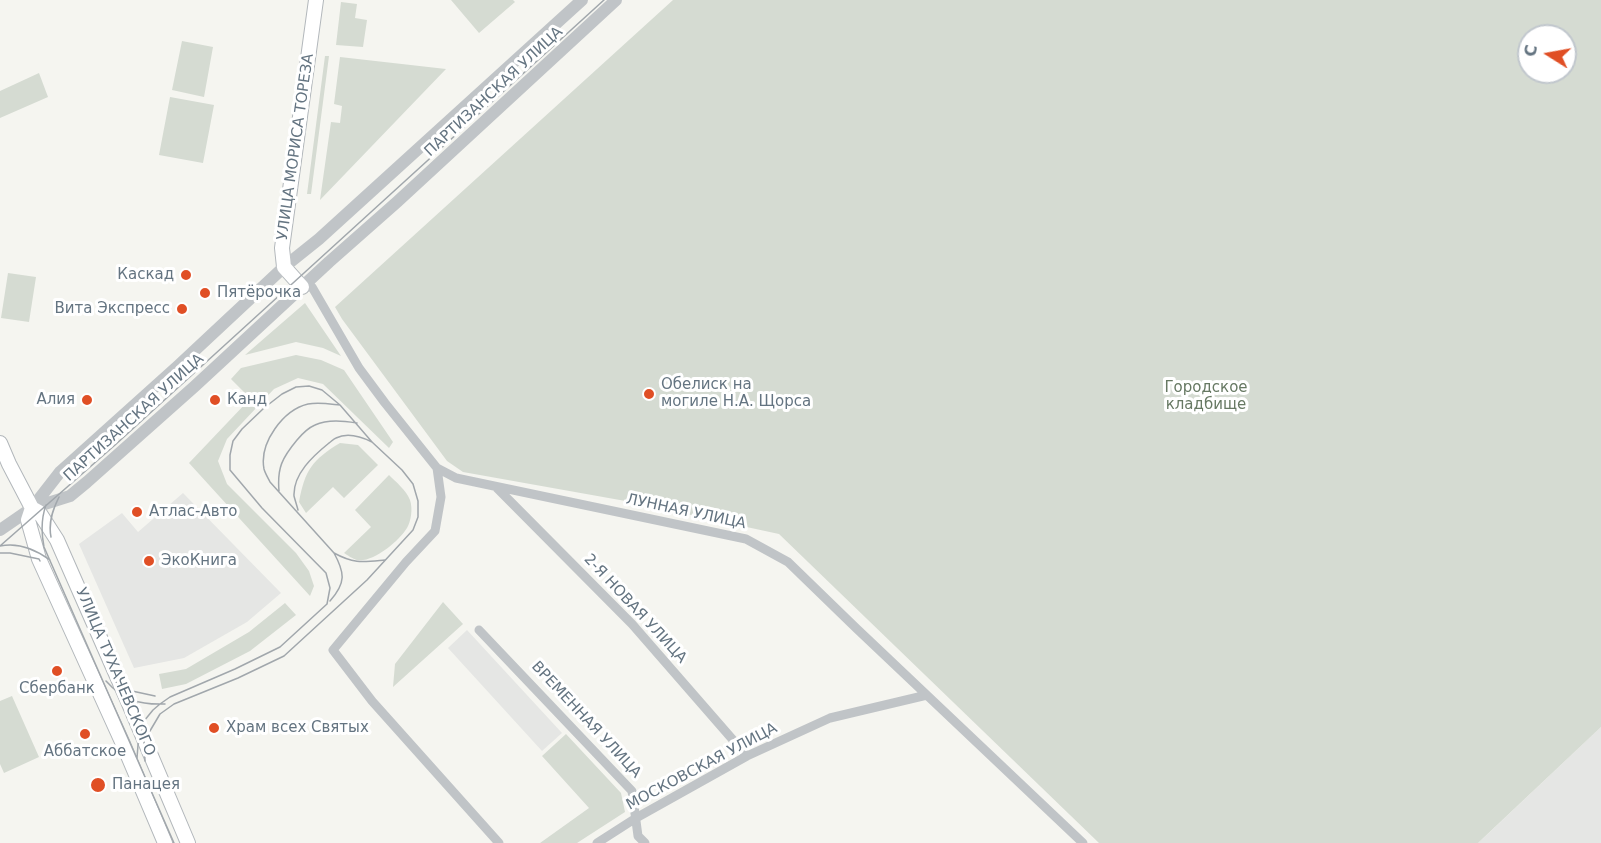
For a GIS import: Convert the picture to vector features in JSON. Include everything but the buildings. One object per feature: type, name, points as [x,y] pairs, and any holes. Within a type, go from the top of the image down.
[{"type":"main road","name":"УЛИЦА МОРИСА ТОРЕЗА","points":[[284,267],[282,248],[316,0]]},
{"type":"main road","points":[[284,267],[302,286]]},
{"type":"main road","name":"УЛИЦА ТУХАЧЕВСКОГО","points":[[0,443],[32,508],[39,512],[57,540],[188,843]]},
{"type":"main road","name":"УЛИЦА ТУХАЧЕВСКОГО","points":[[32,508],[28,520],[39,559],[165,843]]},
{"type":"street","name":"ПАРТИЗАНСКАЯ УЛИЦА","points":[[32,508],[60,472],[284,267],[319,239],[582,0]]},
{"type":"street","name":"ПАРТИЗАНСКАЯ УЛИЦА","points":[[32,508],[70,496],[87,483],[616,0]]},
{"type":"street","name":"ЛУННАЯ УЛИЦА","points":[[302,286],[312,287],[359,368],[437,468],[456,478],[746,539],[789,562],[1083,843]]},
{"type":"street","points":[[437,468],[441,497],[435,531],[406,562],[333,650],[372,701],[499,843]]},
{"type":"street","name":"2-Я НОВАЯ УЛИЦА","points":[[496,487],[632,624],[747,756]]},
{"type":"street","points":[[0,530],[32,508]]},
{"type":"street","name":"ВРЕМЕННАЯ УЛИЦА","points":[[479,630],[632,790],[638,836],[645,843]]},
{"type":"street","name":"МОСКОВСКАЯ УЛИЦА","points":[[597,843],[636,818],[747,756],[830,718],[927,695]]},
{"type":"shaded area","points":[[183,493],[281,593],[247,622],[184,658],[134,668],[79,544],[122,513],[138,532]]},
{"type":"shaded area","points":[[467,630],[562,733],[542,751],[448,648]]},
{"type":"shaded area","points":[[1601,727],[1601,843],[1478,843],[1491,831]]},
{"type":"green space","points":[[451,0],[513,0],[515,2],[479,33]]},
{"type":"green space","name":"Городское кладбище","points":[[673,0],[1601,0],[1601,727],[1478,843],[1099,843],[779,534],[631,502],[463,472],[447,461],[335,307]]},
{"type":"green space","points":[[341,2],[357,4],[355,18],[367,20],[363,47],[336,45]]},
{"type":"green space","points":[[182,41],[213,47],[204,97],[172,90]]},
{"type":"green space","points":[[325,56],[329,56],[311,194],[307,194]]},
{"type":"green space","points":[[340,57],[446,69],[320,200],[331,122],[340,123],[342,106],[334,104]]},
{"type":"green space","points":[[39,73],[48,97],[0,118],[0,91]]},
{"type":"green space","points":[[170,97],[214,105],[203,163],[159,155]]},
{"type":"green space","points":[[8,273],[36,277],[29,322],[1,318]]},
{"type":"green space","points":[[305,303],[341,356],[323,348],[296,342],[245,355]]},
{"type":"green space","points":[[296,355],[321,360],[344,370],[393,442],[389,448],[323,384],[298,378],[274,389],[227,439],[218,461],[227,484],[296,553],[309,571],[314,586],[310,596],[189,463],[247,402],[244,392],[231,379],[241,368]]},
{"type":"green space","points":[[340,443],[358,445],[378,465],[344,498],[333,487],[306,513],[299,502],[307,474],[316,461]]},
{"type":"green space","points":[[389,475],[410,500],[411,511],[408,525],[398,539],[378,555],[363,560],[355,559],[344,553],[371,527],[355,510]]},
{"type":"green space","points":[[443,602],[463,624],[393,687],[395,664]]},
{"type":"green space","points":[[285,603],[296,615],[250,651],[186,684],[162,689],[159,674],[186,669],[249,632]]},
{"type":"green space","points":[[12,696],[39,757],[4,773],[0,764],[0,701]]},
{"type":"green space","points":[[566,734],[621,793],[625,812],[577,843],[540,843],[589,808],[542,756]]},
{"type":"tram line","points":[[0,546],[115,445],[604,0]]},
{"type":"tram line","points":[[137,758],[144,721],[160,704],[170,697],[280,647],[327,604],[330,588],[326,573],[262,508],[230,470],[233,441],[264,408],[282,394],[296,387],[309,386],[322,390],[340,405],[413,484],[418,501],[418,517],[413,530],[367,580],[284,656],[174,704],[160,714],[144,741],[145,761]]},
{"type":"tram line","points":[[340,405],[308,404],[290,413],[282,420],[269,439],[263,459],[264,469],[270,482],[334,553],[359,561],[385,560]]},
{"type":"tram line","points":[[279,491],[279,476],[284,458],[305,431],[325,422],[357,423]]},
{"type":"tram line","points":[[298,510],[294,496],[297,480],[305,466],[317,454],[334,439],[345,435],[364,438],[372,442]]},
{"type":"tram line","points":[[51,537],[50,526],[59,497]]},
{"type":"tram line","points":[[46,505],[42,526],[44,547],[174,843]]},
{"type":"tram line","points":[[0,546],[26,547],[50,560]]},
{"type":"tram line","points":[[0,553],[10,553],[40,561]]},
{"type":"tram line","points":[[330,601],[339,589],[342,578],[342,572],[334,553]]},
{"type":"tram line","points":[[106,681],[119,693],[132,700],[147,704],[165,704]]},
{"type":"tram line","points":[[116,682],[132,691],[155,696]]},
{"type":"place","name":"Каскад","points":[[186,275]]},
{"type":"place","name":"Пятёрочка","points":[[205,293]]},
{"type":"place","name":"Вита Экспресс","points":[[182,309]]},
{"type":"place","name":"Обелиск на могиле Н.А. Щорса","points":[[649,394]]},
{"type":"place","name":"Алия","points":[[87,400]]},
{"type":"place","name":"Канд","points":[[215,400]]},
{"type":"place","name":"Атлас-Авто","points":[[137,512]]},
{"type":"place","name":"ЭкоКнига","points":[[149,561]]},
{"type":"place","name":"Сбербанк","points":[[57,671]]},
{"type":"place","name":"Храм всех Святых","points":[[214,728]]},
{"type":"place","name":"Аббатское","points":[[85,734]]},
{"type":"place","name":"Панацея","points":[[98,785]]}]
